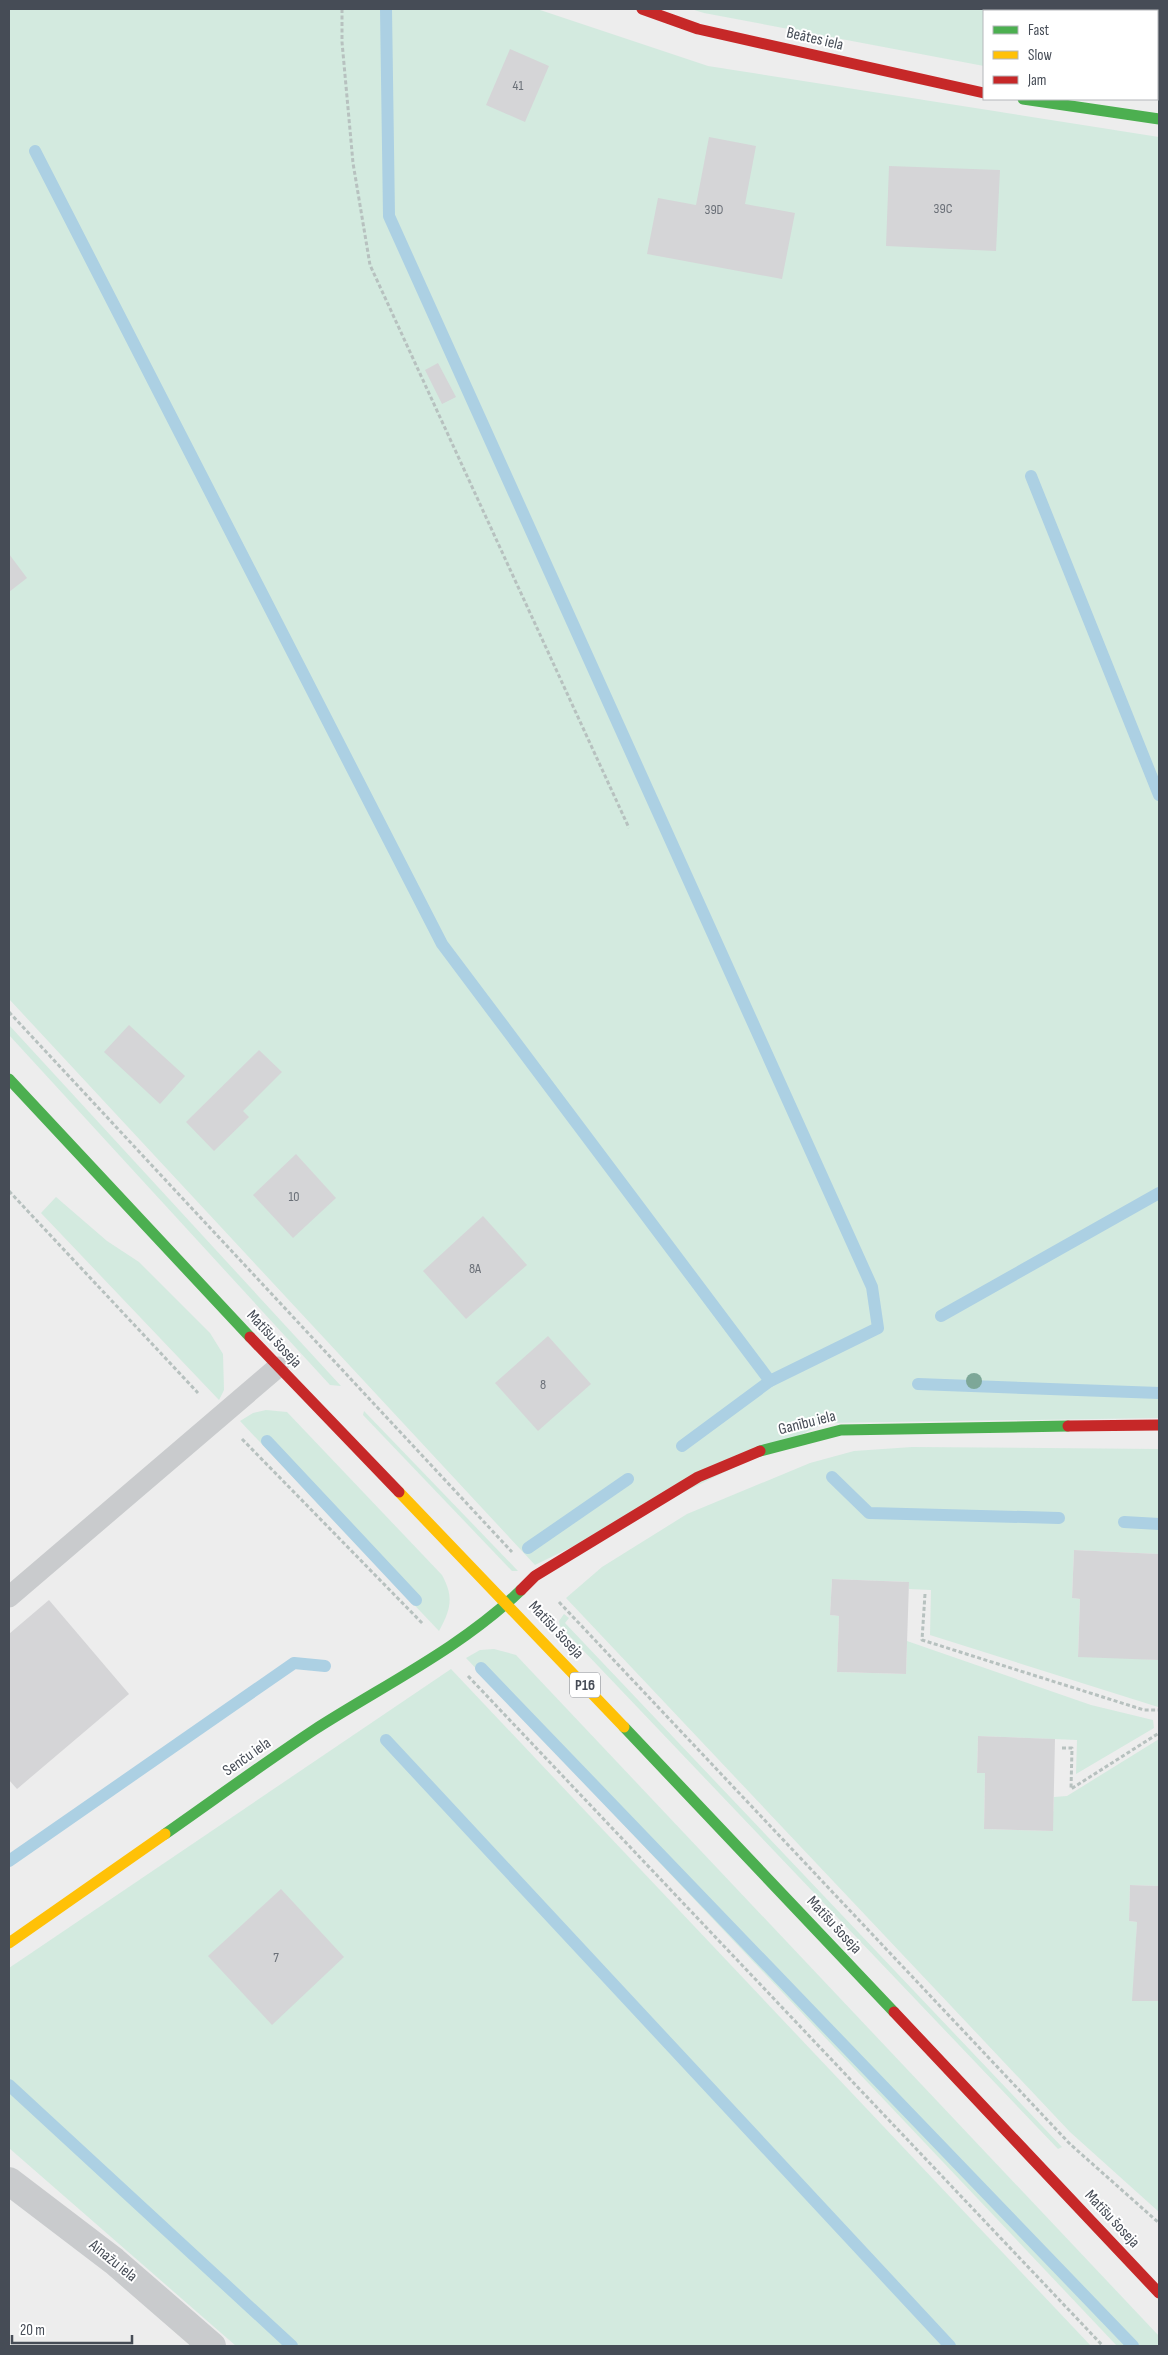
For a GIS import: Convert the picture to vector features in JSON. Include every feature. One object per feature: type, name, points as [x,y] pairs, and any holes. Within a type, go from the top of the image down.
[{"type":"street","name":"Beātes iela","points":[[642,9],[698,29],[983,93]]},
{"type":"street","points":[[1030,100],[1159,119]]},
{"type":"street","name":"Matīšu šoseja","points":[[9,1079],[278,1367],[507,1603],[1159,2293]]},
{"type":"street","name":"Ganību iela","points":[[507,1603],[535,1576],[698,1476],[770,1448],[842,1430],[1159,1425]]},
{"type":"street","name":"Senču iela","points":[[9,1943],[314,1730],[445,1650],[507,1603]]},
{"type":"street","name":"Ainažu iela","points":[[9,2181],[114,2261],[212,2346]]},
{"type":"lane","points":[[9,1597],[278,1367]]},
{"type":"path","points":[[342,9],[342,42],[353,163],[370,265],[629,828]]},
{"type":"path","points":[[9,1012],[514,1554]]},
{"type":"path","points":[[9,1191],[205,1400]]},
{"type":"path","points":[[238,1434],[426,1628]]},
{"type":"path","points":[[925,1594],[922,1640],[1144,1710],[1159,1710]]},
{"type":"path","points":[[570,1614],[1070,2144],[1159,2223]]},
{"type":"path","points":[[464,1672],[1103,2346]]},
{"type":"path","points":[[1062,1748],[1072,1748],[1071,1789],[1159,1732]]},
{"type":"green space","points":[[9,9],[537,9],[708,66],[1159,137],[1159,1418],[825,1423],[535,1565],[9,999]]},
{"type":"green space","points":[[691,9],[1159,9],[1159,95],[1158,10],[983,10],[983,66]]},
{"type":"green space","points":[[9,1025],[341,1386],[330,1385],[9,1035]]},
{"type":"green space","points":[[56,1197],[107,1241],[139,1262],[210,1333],[223,1354],[224,1390],[219,1400],[41,1213]]},
{"type":"green space","points":[[266,1410],[287,1412],[442,1575],[448,1590],[449,1603],[446,1616],[439,1631],[240,1421],[253,1413]]},
{"type":"green space","points":[[364,1411],[518,1571],[512,1571],[363,1415]]},
{"type":"green space","points":[[912,1447],[1159,1449],[1159,1554],[1074,1550],[1072,1598],[1080,1599],[1078,1655],[1159,1660],[1158,1707],[930,1635],[931,1590],[909,1589],[909,1582],[832,1579],[830,1615],[839,1616],[837,1672],[906,1674],[907,1641],[1091,1705],[1153,1720],[1154,1728],[1076,1774],[1077,1740],[978,1736],[977,1772],[985,1773],[984,1829],[1052,1831],[1054,1797],[1067,1796],[1159,1739],[1159,1886],[1130,1885],[1129,1921],[1137,1922],[1133,2000],[1159,2001],[1159,2212],[1070,2132],[566,1598],[602,1567],[687,1514],[810,1463],[854,1451]]},
{"type":"green space","points":[[564,1614],[569,1618],[565,1623],[1062,2147],[1058,2149],[560,1626],[559,1621]]},
{"type":"green space","points":[[494,1649],[516,1655],[1159,2336],[1159,2346],[1117,2346],[466,1658],[480,1650]]},
{"type":"green space","points":[[451,1669],[1091,2346],[236,2346],[9,2148],[9,1968]]},
{"type":"building","points":[[510,49],[549,66],[525,122],[486,105]]},
{"type":"building","points":[[709,137],[756,146],[745,204],[795,213],[782,279],[647,254],[658,198],[696,205]]},
{"type":"building","points":[[889,166],[1000,170],[996,251],[886,246]]},
{"type":"building","points":[[438,363],[456,397],[442,404],[425,370]]},
{"type":"building","points":[[9,554],[27,578],[9,592]]},
{"type":"building","points":[[129,1025],[185,1076],[160,1104],[104,1052]]},
{"type":"building","points":[[259,1050],[282,1072],[243,1111],[249,1117],[214,1151],[186,1122]]},
{"type":"building","points":[[296,1154],[336,1198],[293,1238],[253,1195]]},
{"type":"building","points":[[483,1216],[527,1265],[466,1319],[423,1271]]},
{"type":"building","points":[[548,1336],[591,1384],[538,1431],[495,1383]]},
{"type":"building","points":[[1074,1550],[1159,1554],[1159,1660],[1078,1657],[1080,1599],[1072,1598]]},
{"type":"building","points":[[832,1579],[909,1582],[906,1674],[837,1672],[839,1616],[830,1615]]},
{"type":"building","points":[[49,1600],[129,1694],[17,1789],[9,1780],[9,1634]]},
{"type":"building","points":[[978,1736],[1055,1739],[1053,1831],[984,1829],[985,1773],[977,1773]]},
{"type":"building","points":[[1130,1885],[1159,1886],[1159,2001],[1132,2001],[1137,1922],[1129,1921]]},
{"type":"building","points":[[281,1889],[344,1957],[272,2025],[208,1956]]},
{"type":"waterway","points":[[386,9],[389,216],[872,1287],[878,1328],[770,1381],[682,1446]]},
{"type":"waterway","points":[[35,151],[442,944],[770,1381]]},
{"type":"waterway","points":[[1031,476],[1159,795]]},
{"type":"waterway","points":[[941,1316],[1159,1193]]},
{"type":"waterway","points":[[918,1384],[1159,1393]]},
{"type":"waterway","points":[[267,1441],[416,1600]]},
{"type":"waterway","points":[[832,1477],[869,1513],[1059,1518]]},
{"type":"waterway","points":[[528,1548],[628,1479]]},
{"type":"waterway","points":[[1124,1522],[1159,1524]]},
{"type":"waterway","points":[[9,1861],[294,1663],[325,1666]]},
{"type":"waterway","points":[[481,1668],[1133,2346]]},
{"type":"waterway","points":[[386,1740],[950,2346]]},
{"type":"waterway","points":[[9,2085],[292,2346]]},
{"type":"traffic: fast","points":[[1030,100],[1159,119]]},
{"type":"traffic: fast","points":[[9,1079],[250,1337]]},
{"type":"traffic: fast","points":[[760,1451],[841,1430],[1068,1426]]},
{"type":"traffic: fast","points":[[165,1834],[314,1730],[448,1648],[498,1611],[521,1590]]},
{"type":"traffic: fast","points":[[624,1727],[894,2012]]},
{"type":"traffic: slow","points":[[399,1492],[624,1727]]},
{"type":"traffic: slow","points":[[9,1943],[165,1834]]},
{"type":"traffic: jam","points":[[642,9],[698,29],[983,93]]},
{"type":"traffic: jam","points":[[250,1337],[399,1492]]},
{"type":"traffic: jam","points":[[1068,1426],[1159,1425]]},
{"type":"traffic: jam","points":[[521,1590],[535,1576],[698,1477],[760,1451]]},
{"type":"traffic: jam","points":[[894,2012],[1159,2293]]}]
